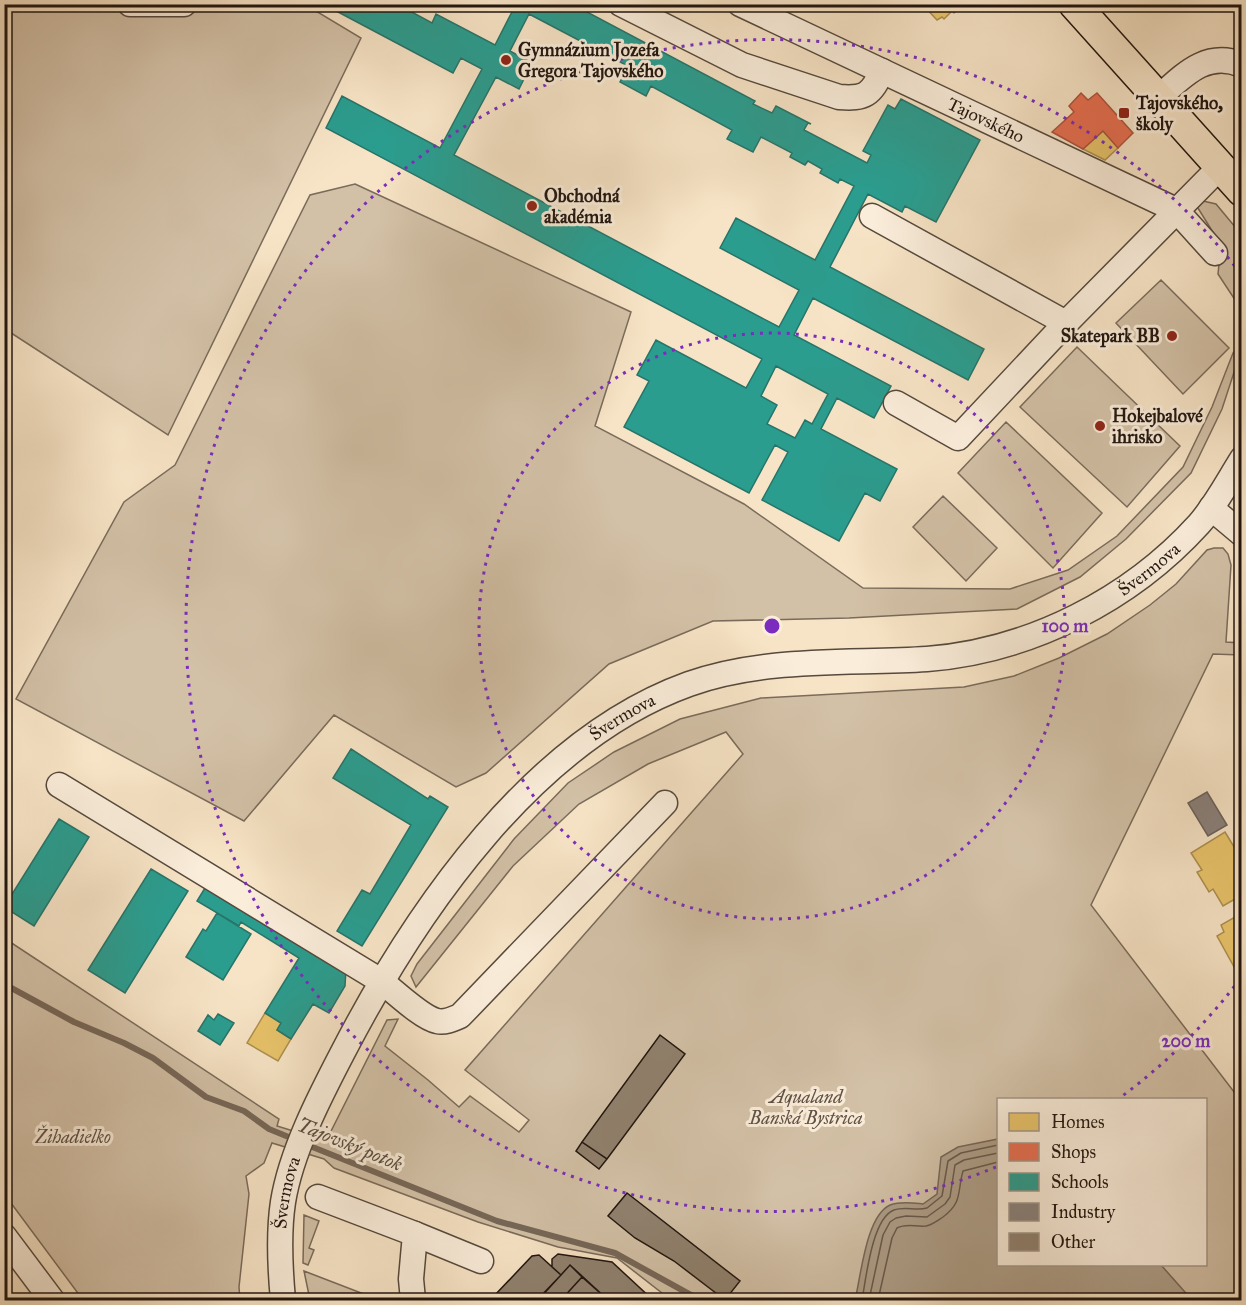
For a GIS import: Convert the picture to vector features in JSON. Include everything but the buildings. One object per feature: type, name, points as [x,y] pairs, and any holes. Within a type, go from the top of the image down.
[{"type":"main road","points":[[1074,4],[1242,191]]},
{"type":"street","points":[[130,4],[183,4]]},
{"type":"street","name":"Tajovského","points":[[740,4],[1176,210]]},
{"type":"street","points":[[624,5],[742,65],[839,97],[855,98],[867,95],[882,71]]},
{"type":"street","points":[[1157,99],[1202,63],[1224,59],[1242,64]]},
{"type":"street","points":[[896,403],[958,438],[1066,323],[1219,168]]},
{"type":"street","points":[[1176,210],[1215,253]]},
{"type":"street","points":[[872,216],[1066,323]]},
{"type":"street","name":"Švermova","points":[[283,1300],[280,1225],[284,1198],[316,1104],[381,981],[437,897],[464,861],[509,810],[552,768],[628,713],[659,697],[713,677],[798,663],[930,659],[977,651],[1054,627],[1095,607],[1133,584],[1166,556],[1198,525],[1242,459]]},
{"type":"street","points":[[1211,508],[1242,534]]},
{"type":"street","points":[[59,784],[381,981],[423,1015],[437,1021],[448,1021],[460,1016],[665,803]]},
{"type":"street","points":[[318,1197],[481,1262]]},
{"type":"street","points":[[412,1300],[411,1279],[415,1234]]},
{"type":"street","points":[[4,1236],[52,1300]]},
{"type":"green space","points":[[4,5],[306,5],[361,38],[168,435],[5,329]]},
{"type":"green space","points":[[355,184],[631,312],[595,426],[744,504],[863,588],[1010,589],[1068,570],[1117,536],[1183,467],[1212,407],[1233,353],[1240,344],[1241,351],[1222,409],[1191,473],[1126,539],[1080,577],[1017,609],[849,618],[713,621],[609,664],[486,773],[456,787],[334,715],[244,821],[16,699],[124,502],[175,465],[310,195]]},
{"type":"green space","points":[[1203,201],[1216,204],[1241,234],[1241,309],[1218,274],[1221,245],[1196,205]]},
{"type":"green space","name":"Skatepark BB","points":[[1161,280],[1229,348],[1183,394],[1116,323]]},
{"type":"green space","name":"Hokejbalové ihrisko","points":[[1077,347],[1180,446],[1127,507],[1020,407]]},
{"type":"green space","points":[[1006,422],[1102,513],[1053,568],[958,473]]},
{"type":"green space","points":[[943,496],[997,548],[966,581],[913,527]]},
{"type":"green space","points":[[1223,548],[1228,554],[1231,565],[1226,642],[1241,643],[1241,655],[1213,654],[1091,905],[1241,1101],[1241,1300],[671,1300],[617,1258],[558,1247],[478,1222],[334,1168],[324,1159],[272,1143],[264,1163],[246,1176],[249,1194],[239,1287],[240,1300],[83,1300],[5,1195],[4,938],[279,1119],[277,1126],[326,1141],[387,1020],[398,1019],[385,1046],[459,1107],[470,1096],[519,1132],[529,1120],[465,1070],[743,754],[726,732],[648,764],[579,804],[513,866],[416,987],[411,976],[417,964],[514,839],[568,783],[614,752],[680,719],[761,698],[964,687],[1014,676],[1059,658],[1107,634],[1176,584],[1207,550]]},
{"type":"green space","points":[[304,1215],[319,1221],[309,1248],[314,1250],[308,1265],[303,1263]]},
{"type":"green space","points":[[304,1271],[369,1296],[364,1300],[310,1300]]},
{"type":"water","points":[[997,1139],[997,1266],[1162,1266],[1192,1300],[855,1300],[862,1262],[875,1221],[890,1205],[923,1204],[937,1194],[941,1157],[958,1147]]},
{"type":"waterway","name":"Tajovský potok","points":[[4,984],[74,1022],[153,1058],[206,1097],[244,1111],[269,1129],[296,1140]]},
{"type":"waterway","name":"Tajovský potok","points":[[305,1144],[497,1221],[615,1253],[700,1300]]},
{"type":"place","name":"Gymnázium Jozefa Gregora Tajovského","points":[[506,60]]},
{"type":"place","name":"Tajovského, školy","points":[[1124,113]]},
{"type":"place","name":"Obchodná akadémia","points":[[532,206]]},
{"type":"place","name":"Skatepark BB","points":[[1172,336]]},
{"type":"place","name":"Hokejbalové ihrisko","points":[[1100,426]]},
{"type":"park label","name":"Aqualand Banská Bystrica","points":[[806,1107]]},
{"type":"park label","name":"Žihadielko","points":[[73,1137]]}]
